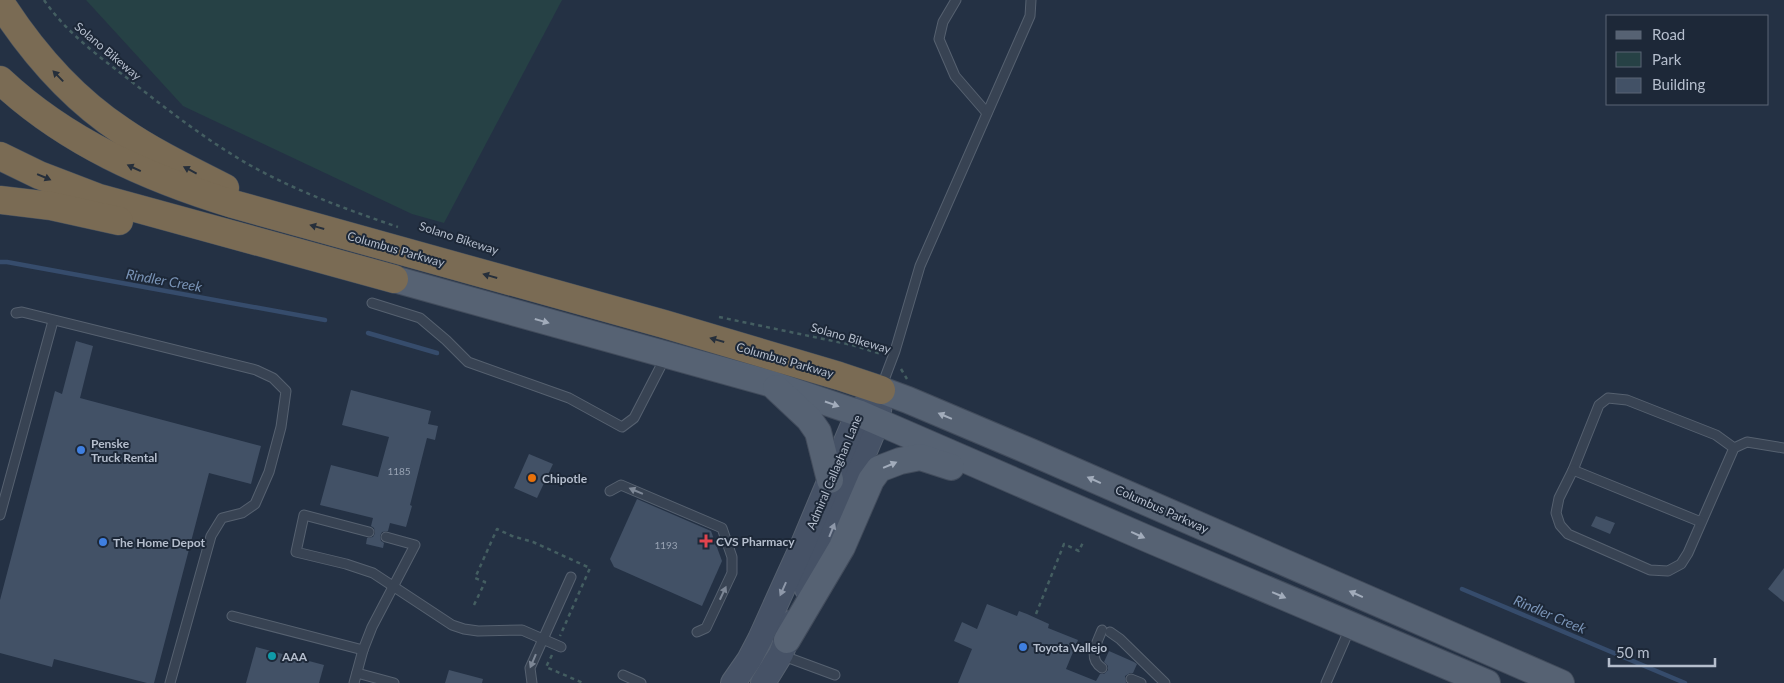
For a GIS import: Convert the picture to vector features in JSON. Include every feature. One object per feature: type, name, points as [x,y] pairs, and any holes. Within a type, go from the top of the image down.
[{"type":"highway","points":[[0,2],[43,61],[101,116],[162,155],[279,217]]},
{"type":"highway","points":[[0,68],[35,111]]},
{"type":"highway","name":"Columbus Parkway","points":[[0,80],[35,111],[87,145],[146,174],[204,195],[664,324],[881,390]]},
{"type":"highway","points":[[0,156],[39,175],[99,198],[394,279]]},
{"type":"highway","points":[[0,200],[51,206],[212,242],[365,272]]},
{"type":"main road","points":[[394,279],[772,384],[868,416],[1487,683]]},
{"type":"main road","points":[[772,384],[809,419],[818,432],[830,480]]},
{"type":"main road","name":"Admiral Callaghan Lane","points":[[733,683],[749,660],[760,639],[830,480],[868,416],[881,390]]},
{"type":"main road","name":"Columbus Parkway","points":[[881,390],[1031,452],[1556,681]]},
{"type":"main road","name":"Admiral Callaghan Lane","points":[[763,683],[784,647],[868,416]]},
{"type":"main road","points":[[784,647],[842,547],[870,480],[879,469],[893,463],[920,457],[1094,515]]},
{"type":"main road","points":[[1352,625],[1356,619],[1368,617],[1493,668],[1556,681]]},
{"type":"lane","points":[[956,0],[943,22],[939,39],[954,76],[987,113]]},
{"type":"lane","points":[[881,390],[893,358],[920,266],[1030,16],[1031,0]]},
{"type":"lane","points":[[372,303],[420,318],[468,362],[569,398],[622,427],[634,418],[666,355]]},
{"type":"lane","points":[[16,313],[22,312],[256,370],[273,378],[286,391],[281,427],[269,472],[255,504],[242,513],[222,518],[210,536],[170,683]]},
{"type":"lane","points":[[0,515],[53,321]]},
{"type":"lane","points":[[1734,448],[1716,435],[1627,400],[1608,398],[1599,405],[1573,470],[1559,498],[1556,513],[1560,525],[1568,534],[1650,570],[1668,571],[1681,564],[1688,553],[1734,448],[1747,442],[1784,448]]},
{"type":"lane","points":[[1573,470],[1701,522]]},
{"type":"lane","points":[[610,491],[621,485],[722,528],[732,557],[732,573],[706,628],[697,632]]},
{"type":"lane","points":[[369,532],[304,515],[296,552],[346,564],[373,573],[452,625],[478,631],[522,630],[558,646]]},
{"type":"lane","points":[[354,683],[363,650],[372,627],[415,545],[386,537]]},
{"type":"lane","points":[[532,683],[530,668],[571,577]]},
{"type":"lane","points":[[232,616],[363,650]]},
{"type":"lane","points":[[1326,683],[1352,625]]},
{"type":"lane","points":[[1102,668],[1096,664],[1093,654],[1106,631],[1120,639],[1165,683]]},
{"type":"lane","points":[[784,647],[835,675]]},
{"type":"lane","points":[[357,673],[394,683]]},
{"type":"lane","points":[[1150,683],[1156,674]]},
{"type":"lane","points":[[623,675],[636,682]]},
{"type":"lane","points":[[1131,679],[1141,683]]},
{"type":"path","name":"Solano Bikeway","points":[[44,0],[64,25],[85,45],[173,115],[212,142],[242,160],[299,189],[406,230]]},
{"type":"path","name":"Solano Bikeway","points":[[717,317],[852,345],[893,358],[908,380]]},
{"type":"path","points":[[474,605],[485,582],[476,578],[497,529],[533,542],[590,568],[558,646],[546,667],[583,683]]},
{"type":"path","points":[[1036,614],[1064,544],[1079,551],[1084,540]]},
{"type":"green space","points":[[86,0],[562,0],[444,223],[412,214],[183,106]]},
{"type":"building","name":"The Home Depot","points":[[76,341],[93,346],[80,398],[261,446],[251,484],[209,473],[154,683],[147,683],[54,659],[52,667],[0,653],[0,600],[55,391],[62,394]]},
{"type":"building","points":[[351,390],[431,411],[428,424],[438,426],[435,440],[427,438],[406,527],[390,523],[388,531],[382,532],[380,536],[381,541],[384,543],[383,548],[366,544],[367,538],[373,537],[375,533],[374,528],[371,526],[373,518],[320,505],[331,465],[378,477],[389,437],[342,425]]},
{"type":"building","points":[[529,454],[553,464],[537,498],[514,488]]},
{"type":"building","name":"CVS Pharmacy","points":[[637,499],[711,531],[722,561],[702,606],[614,567],[610,559]]},
{"type":"building","points":[[1596,516],[1615,523],[1610,534],[1591,526]]},
{"type":"building","points":[[1784,568],[1784,602],[1768,589]]},
{"type":"building","points":[[987,604],[1017,616],[1019,611],[1027,614],[1049,624],[1048,628],[1078,640],[1066,669],[1096,681],[1100,674],[1104,674],[1108,670],[1108,666],[1104,662],[1109,651],[1137,664],[1133,673],[1125,676],[1126,683],[958,683],[972,649],[954,641],[962,622],[977,629]]},
{"type":"building","name":"AAA","points":[[256,647],[324,665],[319,683],[246,683]]},
{"type":"building","points":[[449,670],[483,679],[482,683],[445,683]]},
{"type":"waterway","name":"Rindler Creek","points":[[0,262],[325,320]]},
{"type":"waterway","name":"Rindler Creek","points":[[368,333],[437,353]]},
{"type":"waterway","name":"Rindler Creek","points":[[1462,589],[1685,683]]},
{"type":"place","name":"Penske Truck Rental","points":[[81,450]]},
{"type":"place","name":"Chipotle","points":[[532,478]]},
{"type":"place","name":"CVS Pharmacy","points":[[706,541]]},
{"type":"place","name":"The Home Depot","points":[[103,542]]},
{"type":"place","name":"Toyota Vallejo","points":[[1023,647]]},
{"type":"place","name":"AAA","points":[[272,656]]}]
